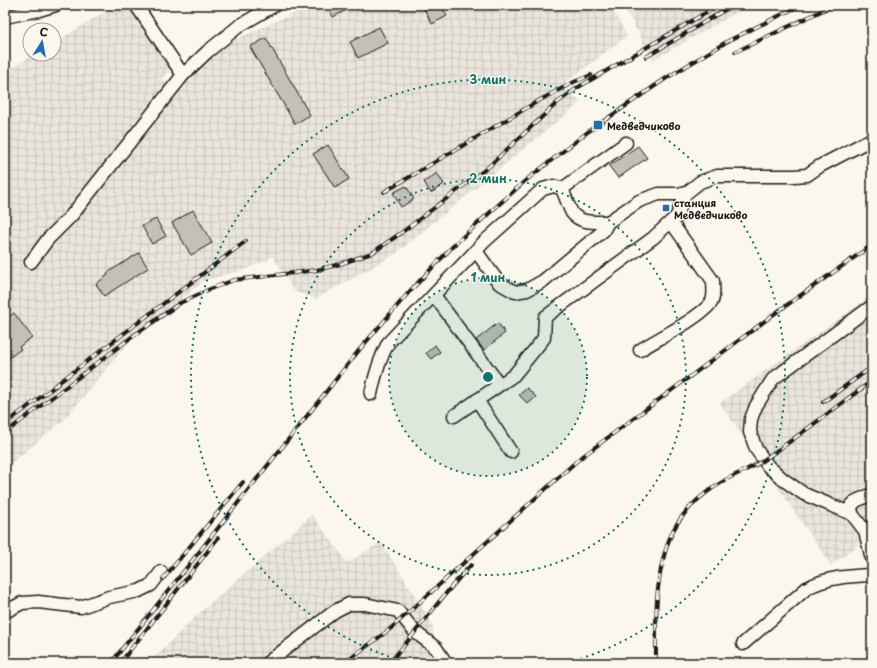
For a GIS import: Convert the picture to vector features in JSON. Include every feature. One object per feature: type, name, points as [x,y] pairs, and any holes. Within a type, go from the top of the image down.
[{"type":"street","points":[[5,17],[56,5]]},
{"type":"street","points":[[136,5],[184,75]]},
{"type":"street","points":[[31,262],[48,239],[71,216],[184,75],[207,52],[239,26],[275,5]]},
{"type":"street","points":[[454,416],[514,375],[544,338],[545,317],[654,238],[677,216],[684,194],[700,182],[717,176],[807,175],[820,166],[872,139]]},
{"type":"street","points":[[562,189],[626,143]]},
{"type":"street","points":[[371,394],[374,377],[380,358],[388,343],[476,251],[543,190],[554,186],[562,189],[572,213],[580,219],[591,222],[608,222]]},
{"type":"street","points":[[476,251],[499,283],[515,292],[527,290],[543,281],[603,231],[608,222],[639,201],[659,194],[684,194]]},
{"type":"street","points":[[640,350],[696,316],[712,302],[714,293],[713,281],[671,222]]},
{"type":"street","points":[[434,295],[499,384]]},
{"type":"street","points":[[872,306],[773,379],[756,406],[750,432],[756,449],[768,466],[784,480],[804,494],[852,514],[866,531],[872,559]]},
{"type":"street","points":[[477,400],[510,452]]},
{"type":"street","points":[[852,514],[851,506],[856,501],[872,494]]},
{"type":"street","points":[[5,612],[22,603],[38,602],[81,607],[109,597],[139,591],[152,585],[161,572]]},
{"type":"street","points":[[743,644],[807,588],[818,582],[840,577],[872,575]]},
{"type":"street","points":[[267,663],[335,611],[350,604],[365,604],[398,611],[415,632],[436,648],[446,663]]},
{"type":"shaded area","points":[[116,5],[131,5],[174,67],[162,78],[170,89],[215,52],[234,40],[312,5],[610,5],[627,36],[561,86],[581,102],[394,255],[315,299],[294,291],[273,257],[244,270],[205,280],[132,339],[63,421],[5,468],[5,72],[22,62],[62,62],[62,38]]},
{"type":"shaded area","points":[[623,5],[750,5],[653,60]]},
{"type":"shaded area","points":[[872,295],[872,535],[831,565],[720,403]]},
{"type":"shaded area","points":[[312,515],[348,563],[381,542],[432,623],[434,638],[449,663],[149,663],[198,614]]},
{"type":"building","points":[[327,5],[356,5],[333,17]]},
{"type":"building","points":[[422,5],[441,5],[447,16],[432,24]]},
{"type":"building","points":[[379,27],[388,43],[358,58],[350,42]]},
{"type":"building","points":[[266,38],[310,115],[295,124],[250,47]]},
{"type":"building","points":[[328,145],[349,179],[335,188],[313,154]]},
{"type":"building","points":[[638,146],[647,158],[618,178],[609,166]]},
{"type":"building","points":[[437,173],[444,184],[431,193],[424,182]]},
{"type":"building","points":[[406,186],[414,199],[401,207],[393,193]]},
{"type":"building","points":[[193,210],[212,243],[191,255],[172,223]]},
{"type":"building","points":[[156,219],[166,236],[152,244],[142,226]]},
{"type":"building","points":[[139,253],[148,268],[104,296],[96,284],[108,275],[107,273]]},
{"type":"building","points":[[14,313],[32,337],[19,347],[21,349],[5,361],[5,341],[9,337],[5,331],[5,320]]},
{"type":"building","points":[[498,323],[505,333],[484,350],[476,340]]},
{"type":"building","points":[[435,345],[440,352],[431,359],[426,353]]},
{"type":"building","points":[[527,388],[536,397],[528,404],[519,395]]},
{"type":"railway","points":[[5,433],[129,339],[180,303],[234,280],[317,270],[372,253],[487,168],[557,103],[577,88],[719,5]]},
{"type":"railway","points":[[646,57],[733,5]]},
{"type":"railway","points":[[111,663],[360,349],[410,291],[456,243],[525,181],[589,131],[668,77],[728,41],[801,5]]},
{"type":"railway","points":[[735,52],[834,5]]},
{"type":"railway","points":[[384,192],[540,100],[591,75]]},
{"type":"railway","points":[[53,387],[246,241]]},
{"type":"railway","points":[[344,663],[389,630],[579,459],[777,312],[872,245]]},
{"type":"railway","points":[[823,402],[872,367]]},
{"type":"railway","points":[[656,663],[658,585],[664,555],[669,540],[684,514],[691,506],[715,486],[759,463],[872,381]]},
{"type":"railway","points":[[5,424],[58,384]]},
{"type":"railway","points":[[163,579],[243,482]]},
{"type":"railway","points":[[120,663],[218,538]]},
{"type":"railway","points":[[389,663],[471,565]]},
{"type":"place","name":"Медведчиково","points":[[598,125]]},
{"type":"place","name":"станция Медведчиково","points":[[666,208]]}]
